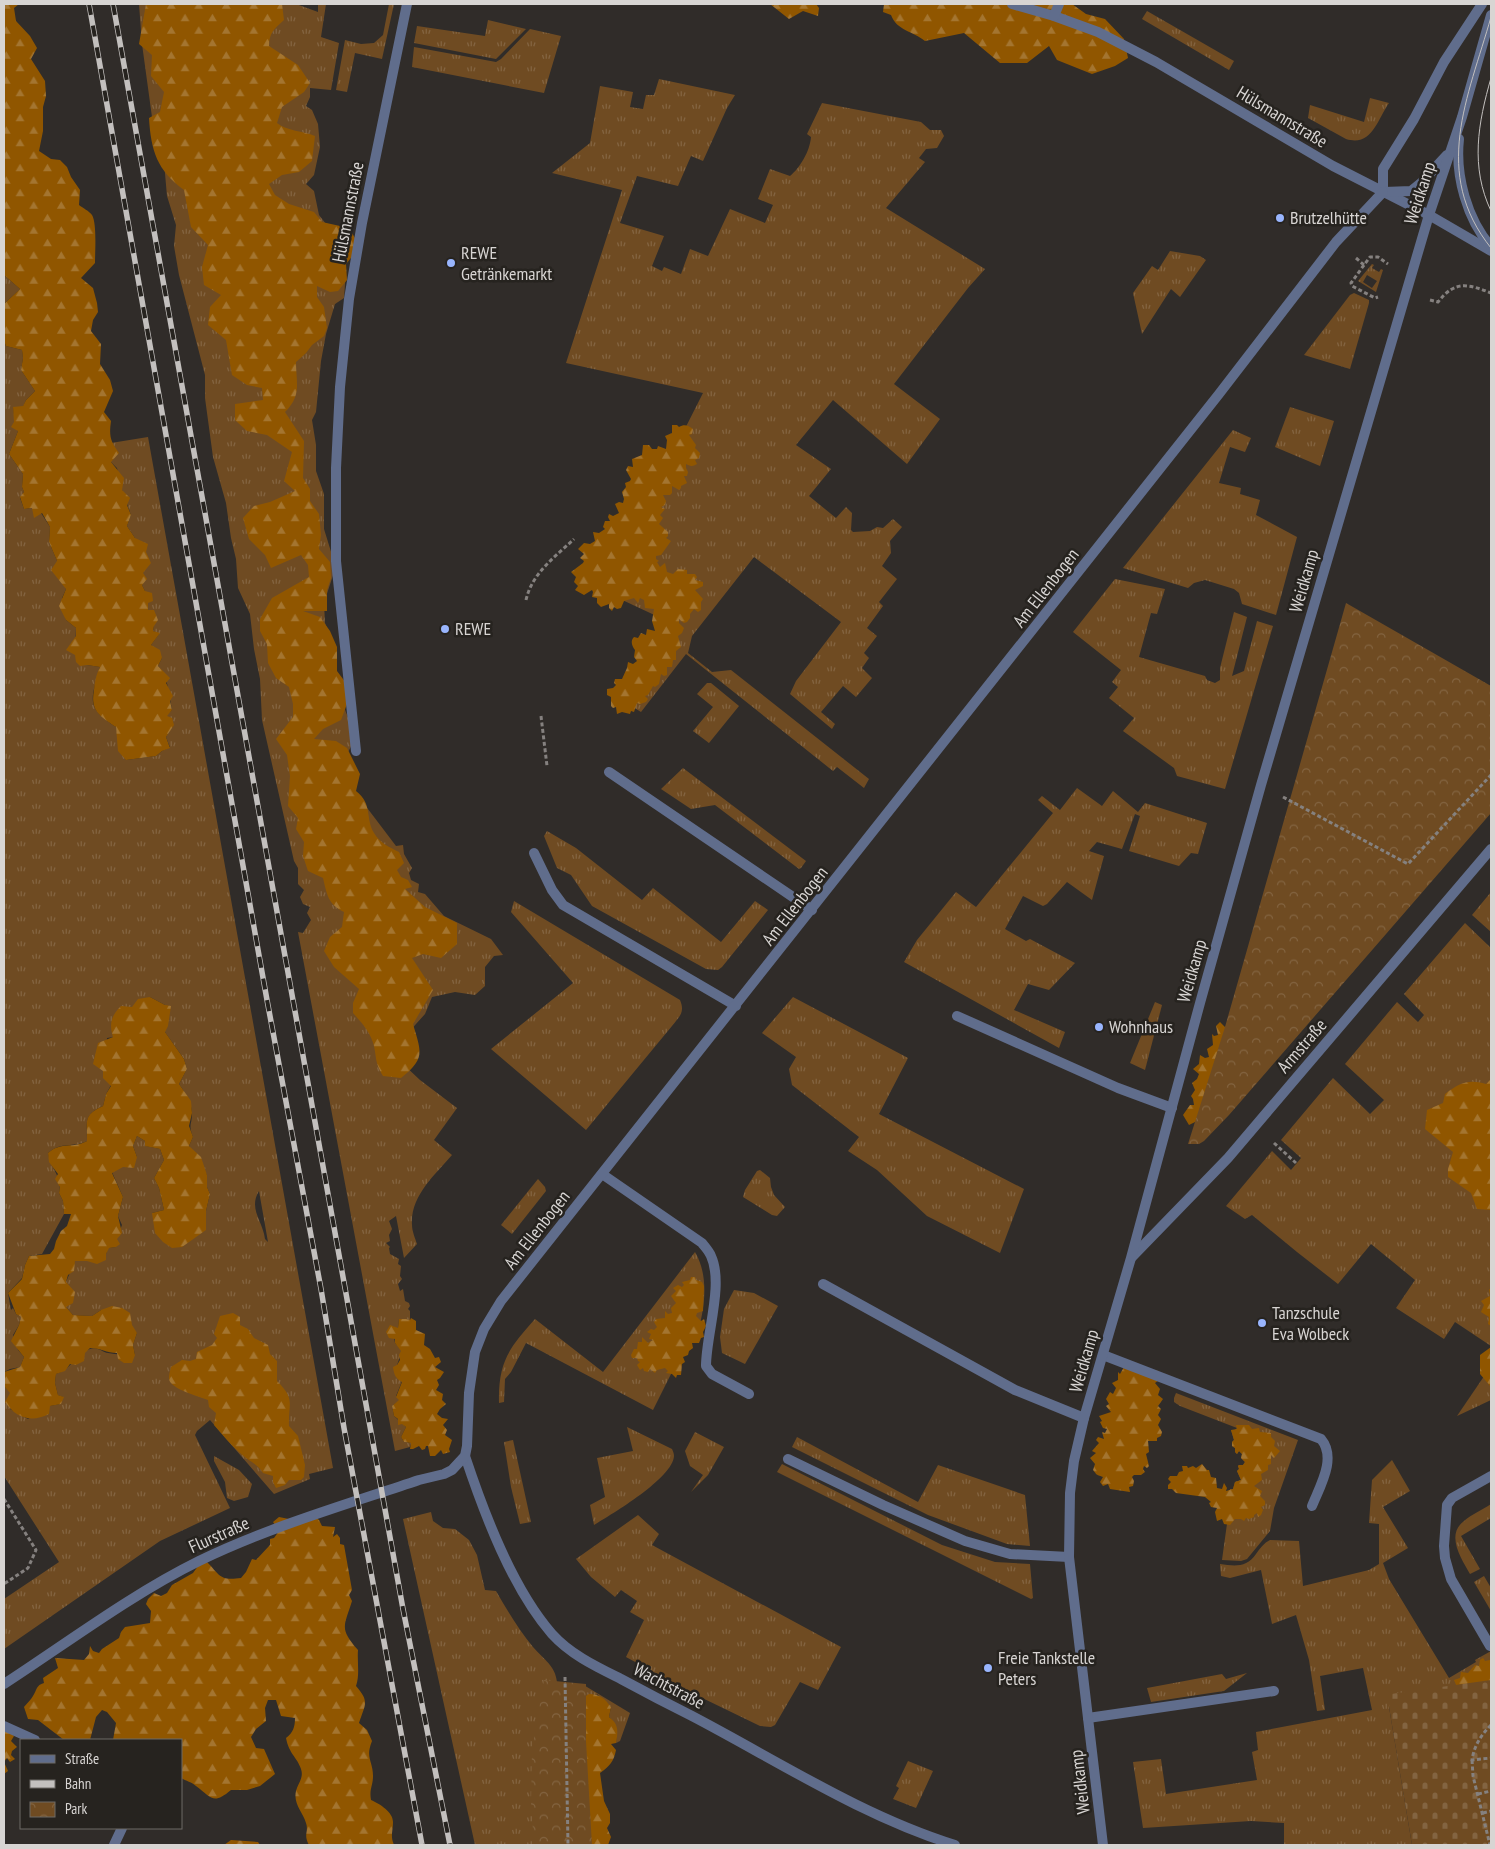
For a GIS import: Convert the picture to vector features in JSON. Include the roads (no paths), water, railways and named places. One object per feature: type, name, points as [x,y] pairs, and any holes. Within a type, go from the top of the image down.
[{"type":"street","name":"Hülsmannstraße","points":[[356,751],[336,562],[337,429],[342,360],[351,289],[369,185],[407,4]]},
{"type":"street","name":"Hülsmannstraße","points":[[1012,4],[1054,16],[1098,32],[1156,62],[1334,166],[1429,215],[1491,250]]},
{"type":"street","points":[[1054,16],[1059,4]]},
{"type":"street","name":"Weidkamp","points":[[1451,149],[1443,161],[1411,191],[1383,192],[1383,169],[1414,120],[1444,62],[1482,4]]},
{"type":"street","name":"Weidkamp","points":[[1103,1845],[1069,1557],[1070,1493],[1074,1461],[1084,1418],[1131,1258],[1261,785],[1429,215],[1462,117],[1491,14]]},
{"type":"street","name":"Weidkamp","points":[[1462,117],[1458,152],[1462,187],[1475,224],[1491,250]]},
{"type":"street","name":"Am Ellenbogen","points":[[465,1456],[474,1352],[484,1329],[507,1294],[1219,394],[1336,242],[1383,192]]},
{"type":"street","points":[[608,772],[812,910]]},
{"type":"street","name":"Armstraße","points":[[1131,1258],[1228,1158],[1491,849]]},
{"type":"street","points":[[534,853],[552,890],[562,905],[736,1006]]},
{"type":"street","points":[[957,1016],[1118,1088],[1172,1108]]},
{"type":"street","points":[[602,1174],[702,1243],[708,1250],[713,1263],[715,1284],[706,1366],[712,1374],[749,1394]]},
{"type":"street","points":[[824,1284],[1015,1390],[1084,1418]]},
{"type":"street","points":[[1103,1355],[1321,1439],[1326,1446],[1328,1455],[1326,1467],[1312,1506]]},
{"type":"street","name":"Wachtstraße","points":[[465,1456],[479,1496],[519,1584],[542,1621],[564,1647],[608,1673],[872,1813],[926,1836],[955,1845]]},
{"type":"street","name":"Flurstraße","points":[[4,1684],[173,1574],[200,1560],[268,1531],[410,1483],[444,1474],[452,1470],[465,1456]]},
{"type":"street","points":[[788,1459],[883,1505],[966,1541],[1010,1554],[1069,1557]]},
{"type":"street","points":[[1490,1646],[1451,1579],[1445,1558],[1444,1546],[1447,1505],[1452,1498],[1491,1476]]},
{"type":"street","points":[[1088,1718],[1274,1691]]},
{"type":"street","points":[[4,1726],[33,1739]]},
{"type":"street","points":[[114,1845],[122,1829]]},
{"type":"tram line","points":[[1491,17],[1465,106],[1460,135],[1459,163],[1462,192],[1473,220],[1491,248]]},
{"type":"tram line","points":[[1491,78],[1478,145],[1480,178],[1491,211]]},
{"type":"railway","points":[[89,4],[267,1000],[321,1289],[344,1428],[422,1845]]},
{"type":"railway","points":[[113,4],[403,1609],[450,1845]]},
{"type":"place","name":"Brutzelhütte","points":[[1280,218]]},
{"type":"place","name":"REWE Getränkemarkt","points":[[451,263]]},
{"type":"place","name":"REWE","points":[[445,629]]},
{"type":"place","name":"Wohnhaus","points":[[1099,1027]]},
{"type":"place","name":"Tanzschule Eva Wolbeck","points":[[1262,1323]]},
{"type":"place","name":"Freie Tankstelle Peters","points":[[988,1668]]}]
